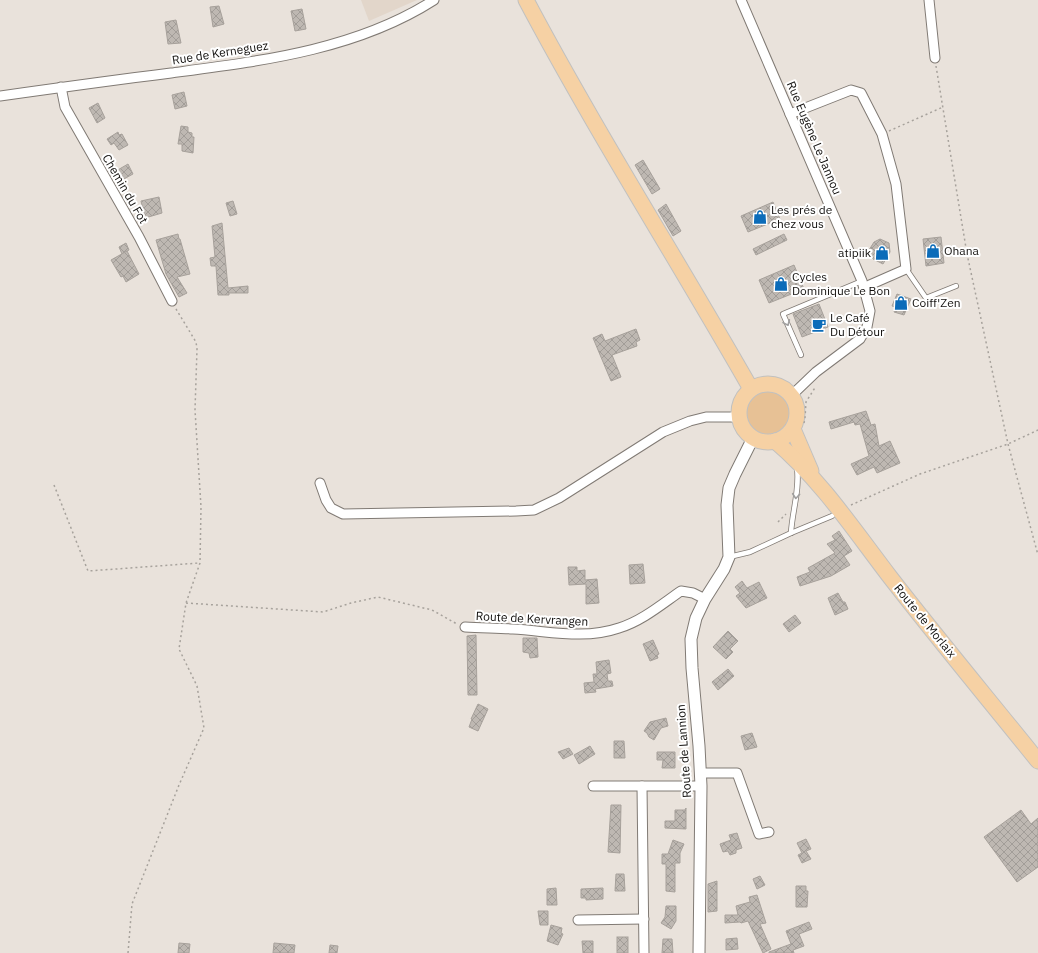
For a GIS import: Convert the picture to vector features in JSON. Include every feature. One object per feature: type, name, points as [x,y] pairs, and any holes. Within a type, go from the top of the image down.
[{"type":"main road","points":[[526,0],[554,53],[609,149],[720,333],[751,388]]},
{"type":"main road","points":[[773,383],[784,387],[792,395],[797,403],[798,427],[785,437],[775,442],[764,442],[753,438],[747,433],[739,417],[740,406],[744,396],[751,388],[762,384],[773,383]]},
{"type":"main road","name":"Route de Morlaix","points":[[798,427],[815,480]]},
{"type":"main road","name":"Route de Morlaix","points":[[775,442],[795,459],[815,480],[836,514],[891,578],[1038,761]]},
{"type":"street","name":"Rue de Kerneguez","points":[[0,96],[267,59],[323,46],[372,32],[415,12],[434,0]]},
{"type":"street","name":"Rue Eugène Le Jannou","points":[[741,0],[863,284],[870,311],[867,327],[860,339],[816,372],[792,395]]},
{"type":"street","points":[[929,0],[935,58]]},
{"type":"street","name":"Chemin du Fot","points":[[61,87],[65,107],[139,237],[172,301]]},
{"type":"street","points":[[790,114],[850,90],[860,93],[882,134],[896,184],[906,269],[863,284]]},
{"type":"street","points":[[320,484],[326,500],[331,508],[343,514],[534,510],[559,498],[663,432],[690,420],[706,417],[739,417]]},
{"type":"street","name":"Route de Lannion","points":[[699,953],[701,786],[691,639],[696,618],[705,599],[724,569],[729,557],[727,505],[729,488],[753,438]]},
{"type":"street","name":"Route de Kervrangen","points":[[465,627],[593,635],[619,628],[636,621],[681,591],[693,593],[705,599]]},
{"type":"street","points":[[700,773],[737,773],[759,834],[769,832]]},
{"type":"street","points":[[593,786],[701,786]]},
{"type":"street","points":[[642,786],[644,953]]},
{"type":"street","points":[[578,920],[644,919]]},
{"type":"lane","points":[[906,269],[926,298],[956,286]]},
{"type":"lane","points":[[801,355],[783,314],[863,284]]},
{"type":"lane","points":[[791,533],[798,473],[795,459]]},
{"type":"lane","points":[[729,557],[750,552],[836,514]]},
{"type":"path","points":[[935,58],[967,254],[1008,444],[1038,555]]},
{"type":"path","points":[[882,134],[943,107]]},
{"type":"path","points":[[128,953],[132,904],[178,785],[204,728],[197,686],[179,649],[186,603],[200,563],[201,507],[195,410],[196,342],[172,301]]},
{"type":"path","points":[[798,427],[805,418],[806,402],[816,386]]},
{"type":"path","points":[[836,514],[920,474],[1008,444],[1038,430]]},
{"type":"path","points":[[54,485],[88,570],[200,563]]},
{"type":"path","points":[[778,522],[787,513]]},
{"type":"path","points":[[186,603],[323,612],[378,596],[432,610],[465,627]]},
{"type":"shaded area","points":[[361,0],[417,0],[369,21]]},
{"type":"shaded area","points":[[764,387],[774,387],[786,394],[793,406],[793,416],[786,428],[774,435],[764,435],[756,431],[749,424],[745,416],[745,406],[749,398],[756,391]]},
{"type":"building","points":[[219,6],[224,24],[213,27],[210,7]]},
{"type":"building","points":[[302,9],[306,29],[295,31],[291,11]]},
{"type":"building","points":[[176,20],[181,43],[168,44],[165,22]]},
{"type":"building","points":[[184,92],[187,106],[175,109],[172,95]]},
{"type":"building","points":[[98,103],[105,118],[97,123],[89,108]]},
{"type":"building","points":[[181,126],[188,127],[188,132],[192,133],[192,137],[194,137],[193,153],[182,151],[182,144],[178,144]]},
{"type":"building","points":[[118,132],[119,135],[122,134],[128,145],[119,150],[114,143],[111,145],[107,139]]},
{"type":"building","points":[[643,160],[660,189],[652,194],[635,165]]},
{"type":"building","points":[[128,164],[133,174],[122,180],[116,171]]},
{"type":"building","points":[[159,197],[162,213],[145,218],[141,201]]},
{"type":"building","points":[[233,201],[237,214],[230,216],[226,203]]},
{"type":"building","name":"Les prés de chez vous","points":[[773,202],[780,219],[748,232],[741,216]]},
{"type":"building","points":[[666,204],[681,231],[673,236],[658,210]]},
{"type":"building","points":[[222,223],[228,288],[248,286],[248,293],[229,293],[229,295],[218,295],[216,266],[211,266],[210,258],[215,257],[212,226]]},
{"type":"building","points":[[178,234],[190,274],[177,277],[187,293],[179,297],[166,274],[156,240]]},
{"type":"building","points":[[784,234],[787,240],[756,255],[753,249]]},
{"type":"building","name":"Ohana","points":[[941,237],[944,263],[926,266],[923,239]]},
{"type":"building","name":"atipiik","points":[[880,239],[889,243],[890,252],[883,264],[873,259],[869,250],[874,242]]},
{"type":"building","points":[[126,243],[129,250],[122,254],[119,247]]},
{"type":"building","points":[[127,251],[139,274],[126,282],[123,276],[121,277],[111,260]]},
{"type":"building","name":"Cycles Dominique Le Bon","points":[[794,265],[804,289],[769,303],[759,280]]},
{"type":"building","name":"Coiff'Zen","points":[[897,294],[911,299],[904,315],[894,312],[896,307],[892,306]]},
{"type":"building","points":[[819,304],[828,327],[802,337],[793,314]]},
{"type":"building","points":[[636,329],[640,340],[636,342],[637,346],[612,355],[621,377],[611,381],[593,338],[602,334],[605,341]]},
{"type":"building","points":[[866,411],[871,425],[875,424],[879,446],[890,441],[900,463],[877,473],[874,467],[857,475],[851,464],[869,456],[860,424],[855,425],[854,422],[831,429],[829,422]]},
{"type":"building","points":[[839,531],[852,551],[844,556],[850,565],[831,576],[800,586],[797,577],[810,572],[808,568],[835,553],[827,544],[835,540],[832,536]]},
{"type":"building","points":[[643,564],[645,583],[630,584],[629,565]]},
{"type":"building","points":[[568,567],[577,567],[577,571],[585,570],[585,580],[597,579],[599,603],[586,604],[586,584],[569,585]]},
{"type":"building","points":[[742,581],[747,588],[759,582],[767,598],[746,608],[736,596],[740,593],[735,587]]},
{"type":"building","points":[[838,593],[848,609],[835,615],[828,598]]},
{"type":"building","points":[[795,615],[801,623],[789,632],[783,624]]},
{"type":"building","points":[[728,631],[738,641],[730,649],[733,652],[726,659],[713,647]]},
{"type":"building","points":[[476,635],[477,695],[468,695],[467,636]]},
{"type":"building","points":[[523,638],[537,638],[538,657],[530,658],[529,653],[523,652]]},
{"type":"building","points":[[653,640],[659,654],[657,655],[658,658],[650,661],[643,644]]},
{"type":"building","points":[[609,660],[611,673],[607,674],[608,681],[612,681],[613,686],[595,689],[596,692],[585,693],[584,683],[594,682],[593,674],[597,674],[596,662]]},
{"type":"building","points":[[728,669],[734,676],[718,690],[712,682]]},
{"type":"building","points":[[478,704],[488,709],[478,731],[469,727]]},
{"type":"building","points":[[666,718],[668,726],[661,728],[654,740],[644,731],[650,722]]},
{"type":"building","points":[[752,733],[757,747],[745,750],[741,736]]},
{"type":"building","points":[[614,741],[624,741],[625,758],[614,758]]},
{"type":"building","points":[[590,746],[595,754],[579,764],[574,755]]},
{"type":"building","points":[[569,748],[573,754],[563,759],[558,752]]},
{"type":"building","points":[[657,752],[675,752],[675,768],[662,768],[663,760],[657,760]]},
{"type":"building","points":[[611,805],[621,805],[620,853],[608,852]]},
{"type":"building","points":[[686,808],[686,829],[665,828],[665,821],[675,821],[675,810],[685,810]]},
{"type":"building","points":[[1021,810],[1031,824],[1038,818],[1038,867],[1017,882],[984,837]]},
{"type":"building","points":[[737,833],[742,848],[736,850],[736,853],[730,855],[728,851],[723,852],[720,844],[731,840],[729,835]]},
{"type":"building","points":[[806,839],[811,849],[806,851],[811,859],[802,863],[798,855],[802,853],[797,843]]},
{"type":"building","points":[[673,840],[684,844],[680,853],[680,863],[675,863],[675,892],[666,891],[666,864],[662,864],[662,854],[668,854]]},
{"type":"building","points":[[616,874],[624,874],[625,891],[615,891]]},
{"type":"building","points":[[760,876],[765,885],[757,889],[753,879]]},
{"type":"building","points":[[717,881],[717,911],[708,912],[708,884]]},
{"type":"building","points":[[796,886],[806,886],[806,891],[808,891],[807,907],[796,907]]},
{"type":"building","points":[[556,888],[557,905],[547,905],[547,889]]},
{"type":"building","points":[[603,888],[603,899],[586,900],[586,898],[581,898],[581,889]]},
{"type":"building","points":[[757,895],[766,923],[760,924],[771,949],[763,953],[748,921],[741,923],[725,923],[725,915],[738,915],[736,906],[750,902],[749,897]]},
{"type":"building","points":[[666,906],[676,906],[676,921],[671,929],[661,923],[665,917]]},
{"type":"building","points":[[538,911],[548,911],[548,925],[540,925]]},
{"type":"building","points":[[809,922],[812,929],[799,934],[804,946],[793,950],[794,953],[769,953],[791,944],[786,931]]},
{"type":"building","points":[[551,925],[562,928],[561,933],[563,934],[558,945],[547,941]]},
{"type":"building","points":[[617,937],[628,937],[628,953],[617,953]]},
{"type":"building","points":[[737,938],[738,949],[726,950],[726,939]]},
{"type":"building","points":[[663,939],[672,939],[673,953],[662,953]]},
{"type":"building","points":[[582,941],[593,941],[593,953],[583,953]]},
{"type":"building","points":[[179,943],[190,944],[189,953],[178,953]]},
{"type":"building","points":[[274,943],[295,945],[294,953],[273,953]]},
{"type":"building","points":[[330,945],[338,946],[337,953],[329,953]]},
{"type":"place","name":"Les prés de chez vous","points":[[760,217]]},
{"type":"place","name":"Ohana","points":[[933,251]]},
{"type":"place","name":"atipiik","points":[[882,253]]},
{"type":"place","name":"Cycles Dominique Le Bon","points":[[781,284]]},
{"type":"place","name":"Coiff'Zen","points":[[901,303]]},
{"type":"place","name":"Le Café Du Détour","points":[[819,325]]}]
